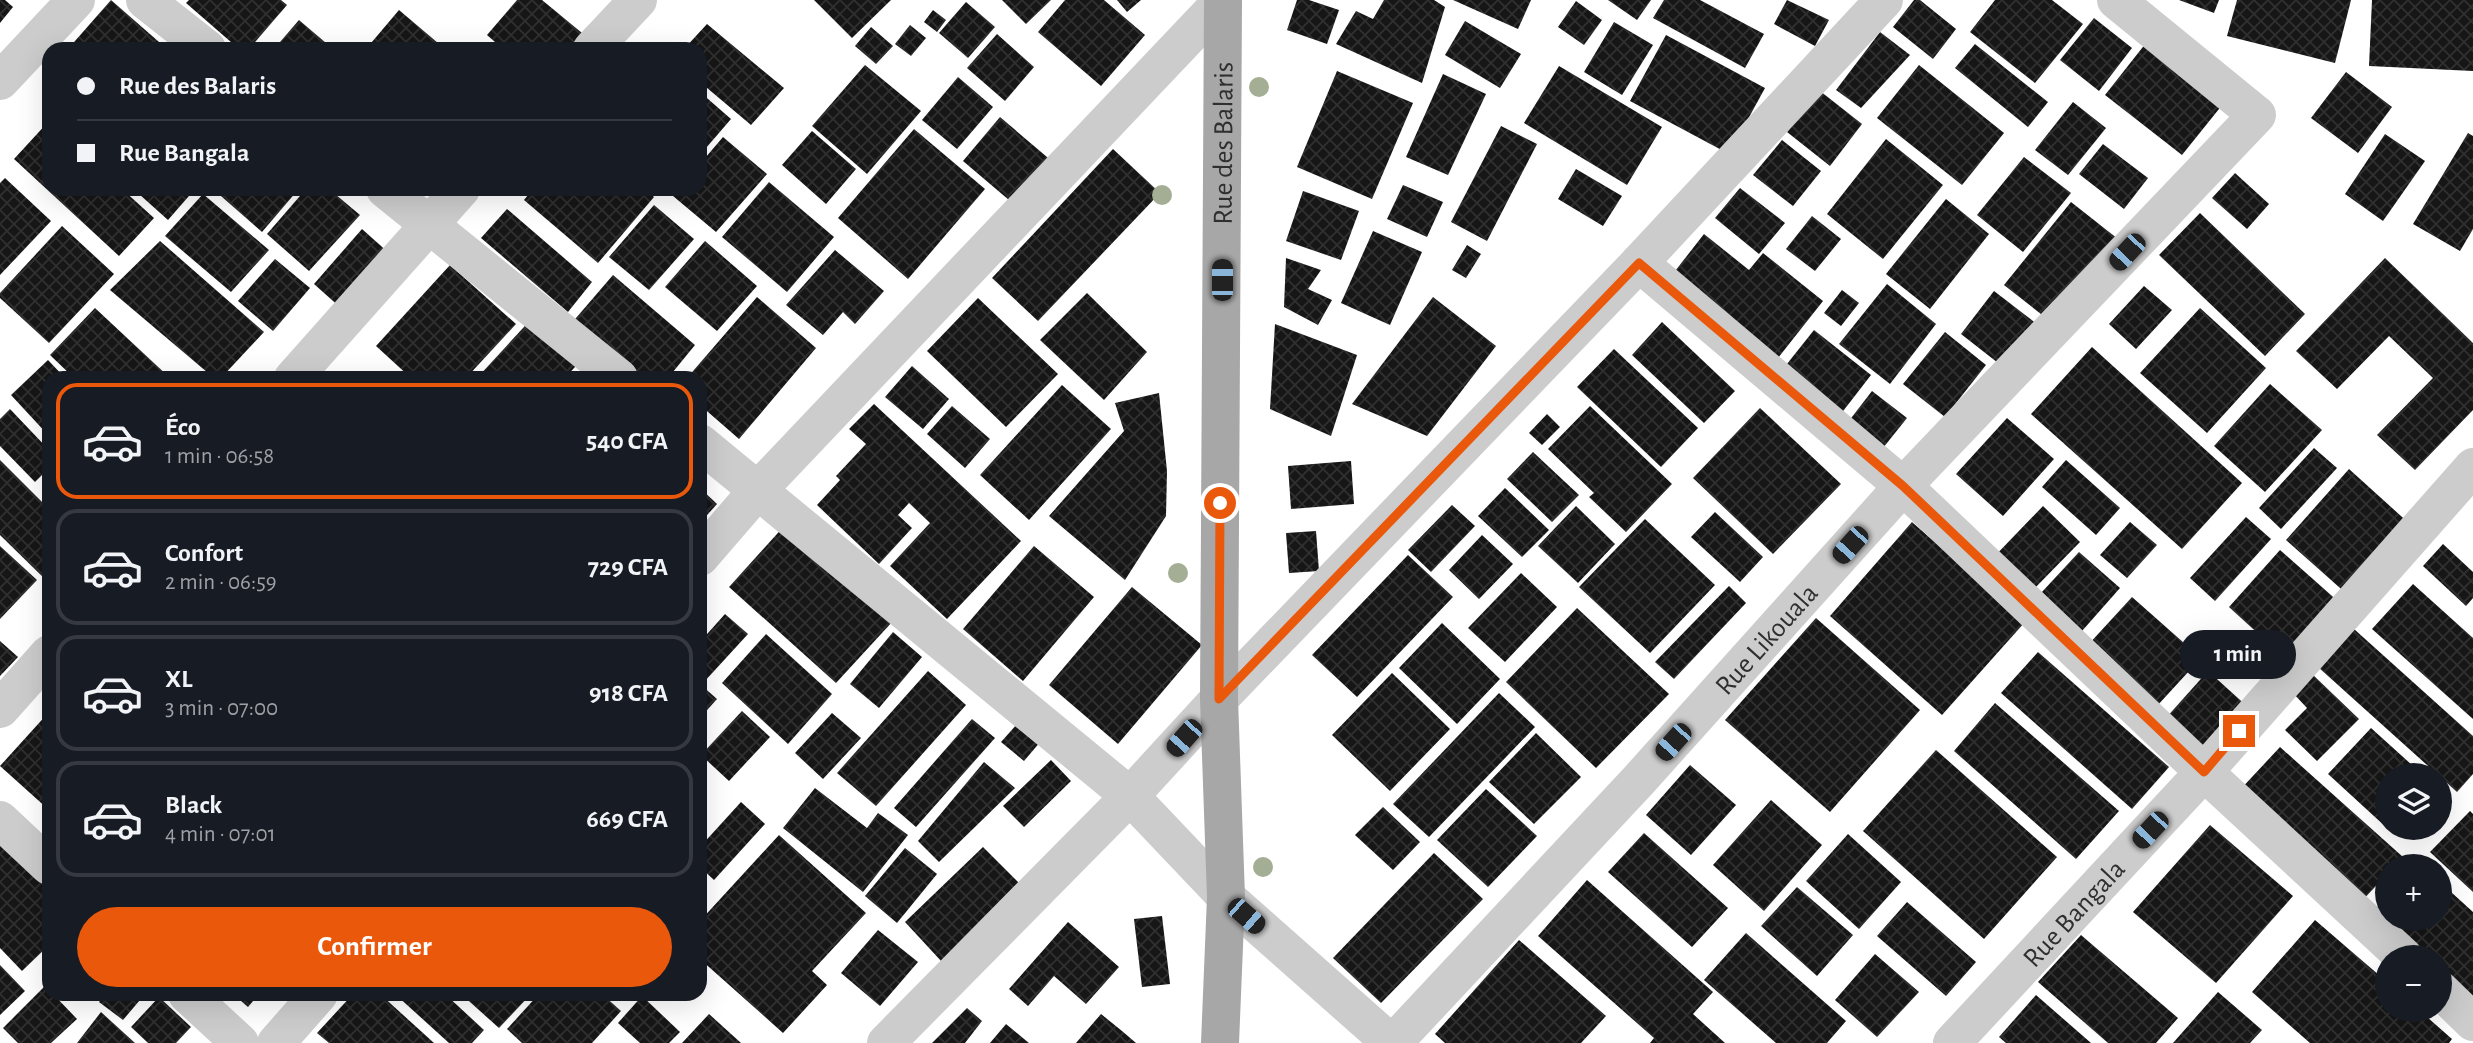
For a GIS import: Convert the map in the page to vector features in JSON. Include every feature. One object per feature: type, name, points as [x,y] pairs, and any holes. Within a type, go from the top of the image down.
[{"type":"main road","name":"Rue des Balaris","points":[[1220,1043],[1226,897],[1219,699],[1223,0]]},
{"type":"street","points":[[0,81],[76,0]]},
{"type":"street","points":[[145,0],[198,42]]},
{"type":"street","points":[[599,42],[638,0]]},
{"type":"street","points":[[707,549],[758,490],[1223,0]]},
{"type":"street","points":[[886,1043],[1130,796],[1219,699],[1639,263],[1884,0]]},
{"type":"street","name":"Rue Likouala","points":[[1392,1043],[1638,781],[1903,486],[2257,115],[2116,0]]},
{"type":"street","points":[[394,196],[611,371]]},
{"type":"street","points":[[299,371],[455,196]]},
{"type":"street","points":[[1639,263],[1903,486],[2204,772],[2391,945]]},
{"type":"street","points":[[707,449],[1130,796],[1226,897],[1392,1043]]},
{"type":"street","name":"Rue Bangala","points":[[1952,1043],[2204,772],[2473,467]]},
{"type":"street","points":[[0,709],[42,662]]},
{"type":"street","points":[[0,820],[42,859]]},
{"type":"street","points":[[195,1001],[240,1043]]},
{"type":"street","points":[[276,1043],[313,1001]]},
{"type":"street","points":[[2452,1001],[2473,1021]]},
{"type":"building","points":[[0,0],[5,0],[13,7],[0,23]]},
{"type":"building","points":[[111,0],[159,42],[74,42]]},
{"type":"building","points":[[189,0],[281,0],[287,5],[255,42],[231,42],[186,3]]},
{"type":"building","points":[[517,0],[542,0],[582,33],[574,42],[495,42],[487,35]]},
{"type":"building","points":[[814,0],[891,0],[852,38]]},
{"type":"building","points":[[1002,0],[1051,0],[1026,24]]},
{"type":"building","points":[[1065,0],[1104,0],[1145,35],[1101,86],[1038,32]]},
{"type":"building","points":[[1117,0],[1141,0],[1127,12]]},
{"type":"building","points":[[1297,0],[1309,0],[1339,10],[1327,44],[1287,30]]},
{"type":"building","points":[[1384,0],[1434,0],[1445,7],[1422,83],[1336,44],[1356,11],[1373,19]]},
{"type":"building","points":[[1453,0],[1531,0],[1518,29]]},
{"type":"building","points":[[1608,0],[1651,0],[1637,20]]},
{"type":"building","points":[[1664,0],[1700,0],[1764,34],[1745,68],[1653,18]]},
{"type":"building","points":[[1787,0],[1829,20],[1815,46],[1774,24]]},
{"type":"building","points":[[1914,0],[1920,0],[1956,29],[1933,59],[1893,27]]},
{"type":"building","points":[[1995,0],[2052,0],[2083,24],[2035,83],[1970,32]]},
{"type":"building","points":[[2179,0],[2219,0],[2214,13]]},
{"type":"building","points":[[2237,0],[2351,0],[2335,63],[2227,36]]},
{"type":"building","points":[[2372,0],[2473,0],[2473,71],[2369,66]]},
{"type":"building","points":[[1576,1],[1602,20],[1584,45],[1558,27]]},
{"type":"building","points":[[966,2],[995,27],[968,58],[939,33]]},
{"type":"building","points":[[399,10],[437,42],[372,42]]},
{"type":"building","points":[[933,10],[946,20],[937,32],[924,22]]},
{"type":"building","points":[[2094,18],[2132,48],[2099,91],[2060,60]]},
{"type":"building","points":[[299,20],[325,42],[280,42]]},
{"type":"building","points":[[1465,21],[1521,54],[1500,88],[1445,55]]},
{"type":"building","points":[[1614,22],[1653,45],[1622,95],[1584,72]]},
{"type":"building","points":[[707,24],[784,88],[751,125],[707,88],[707,42],[690,42]]},
{"type":"building","points":[[910,25],[926,38],[911,56],[895,44]]},
{"type":"building","points":[[871,27],[893,46],[876,64],[855,46]]},
{"type":"building","points":[[1880,32],[1910,55],[1861,108],[1836,90]]},
{"type":"building","points":[[997,34],[1034,67],[1005,101],[967,68]]},
{"type":"building","points":[[1666,35],[1765,88],[1729,154],[1630,101]]},
{"type":"building","points":[[2146,43],[2223,104],[2182,155],[2105,95]]},
{"type":"building","points":[[1975,44],[2048,102],[2028,127],[1955,68]]},
{"type":"building","points":[[865,65],[921,111],[867,174],[812,126]]},
{"type":"building","points":[[1919,65],[2004,133],[1962,185],[1877,118]]},
{"type":"building","points":[[1559,66],[1662,127],[1627,185],[1524,123]]},
{"type":"building","points":[[1337,71],[1413,103],[1372,199],[1297,167]]},
{"type":"building","points":[[2346,72],[2392,107],[2358,153],[2311,118]]},
{"type":"building","points":[[1443,74],[1486,94],[1448,175],[1406,157]]},
{"type":"building","points":[[958,77],[993,107],[957,149],[922,120]]},
{"type":"building","points":[[1820,91],[1862,124],[1830,166],[1787,132]]},
{"type":"building","points":[[707,98],[731,119],[707,147]]},
{"type":"building","points":[[2073,102],[2106,128],[2068,175],[2035,150]]},
{"type":"building","points":[[1000,117],[1054,163],[1016,206],[963,161]]},
{"type":"building","points":[[1501,126],[1537,144],[1487,241],[1451,222]]},
{"type":"building","points":[[42,129],[42,185],[14,159]]},
{"type":"building","points":[[914,129],[985,189],[908,279],[838,218]]},
{"type":"building","points":[[812,131],[856,169],[826,204],[782,165]]},
{"type":"building","points":[[2468,133],[2473,136],[2473,229],[2460,251],[2413,224]]},
{"type":"building","points":[[2385,134],[2425,161],[2383,221],[2345,194]]},
{"type":"building","points":[[723,137],[767,174],[716,232],[673,196],[707,196],[707,156]]},
{"type":"building","points":[[1886,139],[1943,185],[1883,259],[1827,214]]},
{"type":"building","points":[[1782,140],[1821,171],[1793,206],[1753,175]]},
{"type":"building","points":[[2103,144],[2148,178],[2124,209],[2079,174]]},
{"type":"building","points":[[1113,149],[1160,193],[1038,321],[992,278]]},
{"type":"building","points":[[2024,157],[2071,193],[2023,252],[1977,215]]},
{"type":"building","points":[[1576,169],[1622,196],[1603,226],[1558,199]]},
{"type":"building","points":[[2235,173],[2269,204],[2247,229],[2212,198]]},
{"type":"building","points":[[5,178],[51,221],[0,275],[0,183]]},
{"type":"building","points":[[769,182],[834,237],[787,292],[722,237]]},
{"type":"building","points":[[1403,185],[1443,202],[1427,237],[1387,219]]},
{"type":"building","points":[[1740,188],[1785,223],[1759,254],[1715,218]]},
{"type":"building","points":[[1303,191],[1359,211],[1341,260],[1286,241]]},
{"type":"building","points":[[54,196],[130,196],[154,218],[119,256]]},
{"type":"building","points":[[141,196],[189,196],[168,220]]},
{"type":"building","points":[[201,196],[205,196],[269,250],[231,292],[165,236]]},
{"type":"building","points":[[221,196],[293,196],[262,232]]},
{"type":"building","points":[[300,196],[337,196],[360,215],[309,271],[267,234]]},
{"type":"building","points":[[527,196],[654,197],[598,263],[524,200]]},
{"type":"building","points":[[1946,199],[1989,234],[1930,309],[1886,274]]},
{"type":"building","points":[[2071,202],[2118,239],[2051,322],[2004,285]]},
{"type":"building","points":[[654,205],[694,239],[649,290],[609,257]]},
{"type":"building","points":[[507,209],[592,282],[568,312],[481,238]]},
{"type":"building","points":[[2200,213],[2305,314],[2265,356],[2159,255]]},
{"type":"building","points":[[1812,216],[1841,239],[1815,271],[1786,249]]},
{"type":"building","points":[[62,226],[114,274],[49,343],[0,298],[0,293]]},
{"type":"building","points":[[362,229],[390,254],[342,309],[314,284]]},
{"type":"building","points":[[1373,231],[1422,252],[1390,325],[1341,303]]},
{"type":"building","points":[[1704,234],[1749,270],[1763,253],[1823,301],[1778,358],[1672,275]]},
{"type":"building","points":[[160,241],[264,332],[228,371],[206,371],[110,290]]},
{"type":"building","points":[[705,241],[757,286],[717,331],[665,287]]},
{"type":"building","points":[[1467,245],[1481,254],[1466,278],[1452,270]]},
{"type":"building","points":[[835,250],[884,291],[855,324],[843,312],[823,335],[786,305]]},
{"type":"building","points":[[1286,258],[1321,270],[1308,289],[1332,300],[1318,325],[1284,307]]},
{"type":"building","points":[[2385,258],[2473,343],[2473,410],[2415,470],[2377,435],[2433,378],[2389,336],[2337,389],[2296,351]]},
{"type":"building","points":[[275,259],[310,288],[273,331],[238,301]]},
{"type":"building","points":[[450,265],[516,324],[472,371],[403,371],[376,346]]},
{"type":"building","points":[[613,275],[695,345],[674,371],[625,371],[570,325]]},
{"type":"building","points":[[1887,284],[1936,324],[1890,384],[1839,344]]},
{"type":"building","points":[[2144,286],[2172,310],[2136,349],[2109,324]]},
{"type":"building","points":[[1842,290],[1859,303],[1841,326],[1824,313]]},
{"type":"building","points":[[1994,291],[2042,328],[2007,370],[1961,334]]},
{"type":"building","points":[[1087,293],[1147,352],[1104,400],[1040,340]]},
{"type":"building","points":[[757,297],[816,348],[739,439],[707,411],[707,371],[693,371]]},
{"type":"building","points":[[1433,297],[1496,346],[1427,436],[1352,404]]},
{"type":"building","points":[[978,298],[1058,374],[1006,427],[927,351]]},
{"type":"building","points":[[95,308],[162,371],[67,371],[50,355]]},
{"type":"building","points":[[2200,308],[2266,368],[2207,433],[2140,373]]},
{"type":"building","points":[[536,314],[584,357],[571,371],[483,371]]},
{"type":"building","points":[[1662,322],[1735,391],[1704,423],[1632,355]]},
{"type":"building","points":[[1275,324],[1357,355],[1331,436],[1270,409]]},
{"type":"building","points":[[1814,330],[1871,375],[1837,419],[1779,374]]},
{"type":"building","points":[[1945,332],[1986,365],[1945,417],[1903,384]]},
{"type":"building","points":[[2092,347],[2242,483],[2182,549],[2031,414]]},
{"type":"building","points":[[1614,349],[1698,428],[1661,467],[1577,387]]},
{"type":"building","points":[[48,360],[58,371],[42,371],[42,428],[11,395]]},
{"type":"building","points":[[912,366],[949,399],[923,429],[885,397]]},
{"type":"building","points":[[2270,384],[2322,430],[2265,492],[2214,446]]},
{"type":"building","points":[[1062,385],[1111,429],[1029,520],[980,475]]},
{"type":"building","points":[[1872,391],[1907,418],[1879,453],[1845,426]]},
{"type":"building","points":[[1159,393],[1167,471],[1166,516],[1125,580],[1049,516],[1124,431],[1115,403]]},
{"type":"building","points":[[874,404],[1021,541],[947,619],[890,566],[930,523],[909,503],[898,515],[912,528],[879,564],[817,505],[840,480],[836,476],[866,444],[849,429]]},
{"type":"building","points":[[952,406],[990,439],[965,468],[927,434]]},
{"type":"building","points":[[1590,406],[1672,484],[1626,532],[1589,497],[1594,493],[1548,449]]},
{"type":"building","points":[[1760,408],[1841,484],[1773,554],[1693,478]]},
{"type":"building","points":[[10,409],[42,443],[42,475],[35,482],[0,446],[0,419]]},
{"type":"building","points":[[1547,414],[1560,427],[1542,445],[1529,433]]},
{"type":"building","points":[[2007,418],[2054,459],[2003,516],[1956,474]]},
{"type":"building","points":[[2314,448],[2337,468],[2281,529],[2259,508]]},
{"type":"building","points":[[1533,452],[1579,495],[1552,522],[1507,479]]},
{"type":"building","points":[[0,460],[42,502],[42,576],[0,535]]},
{"type":"building","points":[[2066,460],[2120,508],[2096,535],[2042,487]]},
{"type":"building","points":[[1351,461],[1354,504],[1291,509],[1288,466]]},
{"type":"building","points":[[2349,469],[2412,526],[2349,596],[2286,540]]},
{"type":"building","points":[[1505,488],[1549,530],[1522,557],[1478,516]]},
{"type":"building","points":[[707,495],[717,504],[707,515]]},
{"type":"building","points":[[1452,505],[1475,526],[1431,572],[1408,550]]},
{"type":"building","points":[[1576,506],[1615,544],[1578,583],[1538,546]]},
{"type":"building","points":[[2043,506],[2080,542],[2028,595],[1991,560]]},
{"type":"building","points":[[1715,512],[1763,557],[1740,582],[1691,537]]},
{"type":"building","points":[[2246,517],[2271,539],[2215,601],[2190,578]]},
{"type":"building","points":[[1645,519],[1715,585],[1650,653],[1579,587]]},
{"type":"building","points":[[1912,522],[2025,622],[1942,715],[1830,616]]},
{"type":"building","points":[[2130,522],[2157,545],[2127,578],[2100,555]]},
{"type":"building","points":[[786,524],[893,621],[836,683],[729,587]]},
{"type":"building","points":[[1316,531],[1319,571],[1289,573],[1286,533]]},
{"type":"building","points":[[1482,535],[1513,564],[1479,599],[1449,570]]},
{"type":"building","points":[[2443,544],[2473,572],[2473,598],[2466,606],[2423,566]]},
{"type":"building","points":[[0,546],[37,580],[0,619]]},
{"type":"building","points":[[1034,546],[1094,597],[1023,681],[963,629]]},
{"type":"building","points":[[2280,550],[2340,603],[2288,661],[2229,607]]},
{"type":"building","points":[[2079,552],[2120,588],[2082,631],[2041,593]]},
{"type":"building","points":[[1408,555],[1453,597],[1357,697],[1312,655]]},
{"type":"building","points":[[1521,573],[1557,607],[1505,662],[1468,628]]},
{"type":"building","points":[[2413,584],[2473,638],[2473,719],[2372,629]]},
{"type":"building","points":[[1729,586],[1746,603],[1674,679],[1655,662]]},
{"type":"building","points":[[1132,587],[1202,645],[1118,744],[1049,685]]},
{"type":"building","points":[[2132,597],[2201,658],[2157,706],[2088,645]]},
{"type":"building","points":[[1577,608],[1669,694],[1596,768],[1506,682]]},
{"type":"building","points":[[725,614],[748,634],[707,679],[707,634]]},
{"type":"building","points":[[1816,618],[1920,710],[1830,812],[1725,720]]},
{"type":"building","points":[[1442,623],[1500,679],[1457,724],[1399,668]]},
{"type":"building","points":[[2354,629],[2473,736],[2473,774],[2457,792],[2452,788],[2452,763],[2425,763],[2318,667]]},
{"type":"building","points":[[893,632],[922,657],[879,708],[850,684]]},
{"type":"building","points":[[766,634],[832,694],[788,744],[722,683]]},
{"type":"building","points":[[0,641],[18,657],[0,676]]},
{"type":"building","points":[[2038,652],[2169,767],[2132,809],[2001,693]]},
{"type":"building","points":[[928,671],[966,705],[876,806],[837,773]]},
{"type":"building","points":[[2208,671],[2249,708],[2206,756],[2165,719]]},
{"type":"building","points":[[2310,672],[2359,719],[2317,761],[2285,730],[2307,708],[2292,692]]},
{"type":"building","points":[[1392,673],[1450,729],[1390,791],[1332,735]]},
{"type":"building","points":[[707,690],[717,699],[707,710]]},
{"type":"building","points":[[1499,693],[1535,727],[1429,837],[1393,804]]},
{"type":"building","points":[[1995,703],[2119,811],[2076,859],[1954,751]]},
{"type":"building","points":[[742,711],[770,737],[729,781],[707,761],[707,749]]},
{"type":"building","points":[[832,713],[861,738],[823,779],[795,753]]},
{"type":"building","points":[[972,719],[995,738],[916,827],[894,808]]},
{"type":"building","points":[[42,720],[42,804],[0,766]]},
{"type":"building","points":[[1018,723],[1041,741],[1024,761],[1001,742]]},
{"type":"building","points":[[2371,728],[2410,763],[2375,763],[2375,817],[2328,774]]},
{"type":"building","points":[[1536,733],[1581,777],[1534,824],[1489,782]]},
{"type":"building","points":[[2280,747],[2375,832],[2375,840],[2384,840],[2400,854],[2375,854],[2375,887],[2361,902],[2238,792]]},
{"type":"building","points":[[1936,750],[2057,857],[1984,939],[1863,831]]},
{"type":"building","points":[[1051,760],[1071,781],[1024,827],[1003,806]]},
{"type":"building","points":[[984,762],[1015,788],[939,862],[918,841]]},
{"type":"building","points":[[1690,765],[1736,805],[1691,855],[1646,815]]},
{"type":"building","points":[[815,788],[867,828],[878,813],[908,835],[863,892],[783,828]]},
{"type":"building","points":[[1486,789],[1537,836],[1488,887],[1437,840]]},
{"type":"building","points":[[1771,800],[1822,845],[1764,911],[1713,865]]},
{"type":"building","points":[[741,802],[765,824],[714,880],[707,874],[707,839]]},
{"type":"building","points":[[1383,807],[1420,842],[1393,870],[1355,835]]},
{"type":"building","points":[[2470,811],[2473,814],[2473,892],[2452,872],[2452,854],[2430,852],[2442,840],[2452,840],[2452,829]]},
{"type":"building","points":[[2210,825],[2293,896],[2216,983],[2133,912]]},
{"type":"building","points":[[1644,833],[1728,908],[1692,947],[1608,872]]},
{"type":"building","points":[[1848,834],[1901,882],[1859,929],[1806,881]]},
{"type":"building","points":[[0,835],[42,877],[42,952],[22,971],[0,948]]},
{"type":"building","points":[[779,835],[866,913],[812,971],[827,985],[783,1033],[707,965],[707,913]]},
{"type":"building","points":[[983,847],[1021,885],[942,962],[905,922]]},
{"type":"building","points":[[905,848],[937,874],[897,923],[865,896]]},
{"type":"building","points":[[1434,853],[1483,899],[1381,1003],[1333,958]]},
{"type":"building","points":[[1587,880],[1713,992],[1693,1014],[1725,1043],[1650,1043],[1654,1038],[1538,936]]},
{"type":"building","points":[[1797,887],[1853,935],[1817,976],[1761,926]]},
{"type":"building","points":[[2452,893],[2473,912],[2473,1004],[2452,986],[2452,945],[2410,945],[2397,931],[2452,931]]},
{"type":"building","points":[[1907,902],[1976,962],[1946,996],[1877,936]]},
{"type":"building","points":[[1162,916],[1170,984],[1142,987],[1134,919]]},
{"type":"building","points":[[2315,920],[2375,972],[2375,1022],[2433,1022],[2452,1039],[2449,1043],[2310,1043],[2252,992]]},
{"type":"building","points":[[1068,922],[1119,967],[1086,1004],[1054,976],[1028,1006],[1009,989]]},
{"type":"building","points":[[878,930],[918,962],[880,1006],[841,973]]},
{"type":"building","points":[[1746,933],[1846,1021],[1827,1043],[1776,1043],[1704,980]]},
{"type":"building","points":[[2081,935],[2178,1018],[2156,1043],[2108,1043],[2038,982]]},
{"type":"building","points":[[1519,940],[1606,1016],[1581,1043],[1445,1043],[1435,1034]]},
{"type":"building","points":[[1875,954],[1919,992],[1877,1037],[1835,1000]]},
{"type":"building","points":[[0,965],[25,991],[0,1015]]},
{"type":"building","points":[[42,989],[42,1001],[60,1001],[77,1019],[51,1043],[18,1043],[3,1028]]},
{"type":"building","points":[[2218,992],[2262,1030],[2250,1043],[2173,1043]]},
{"type":"building","points":[[2036,995],[2091,1043],[2006,1043],[1999,1037]]},
{"type":"building","points":[[100,1001],[139,1001],[123,1020]]},
{"type":"building","points":[[155,1001],[163,1001],[191,1027],[176,1043],[148,1043],[131,1027]]},
{"type":"building","points":[[241,1001],[253,1001],[248,1007]]},
{"type":"building","points":[[347,1001],[388,1001],[434,1043],[329,1043],[317,1033]]},
{"type":"building","points":[[403,1001],[453,1001],[484,1030],[472,1043],[449,1043]]},
{"type":"building","points":[[469,1001],[524,1001],[499,1028]]},
{"type":"building","points":[[533,1001],[610,1001],[621,1011],[592,1043],[522,1043],[507,1029]]},
{"type":"building","points":[[638,1001],[647,1001],[680,1032],[669,1043],[640,1043],[618,1023]]},
{"type":"building","points":[[967,1008],[982,1021],[965,1043],[932,1043]]},
{"type":"building","points":[[101,1012],[135,1043],[77,1043]]},
{"type":"building","points":[[709,1014],[741,1043],[682,1043]]},
{"type":"building","points":[[1101,1014],[1122,1031],[1136,1043],[1076,1043]]},
{"type":"building","points":[[1006,1024],[1029,1043],[990,1043]]},
{"type":"route","points":[[1220,503],[1219,699],[1639,263],[1903,486],[2204,772],[2239,731]]}]
